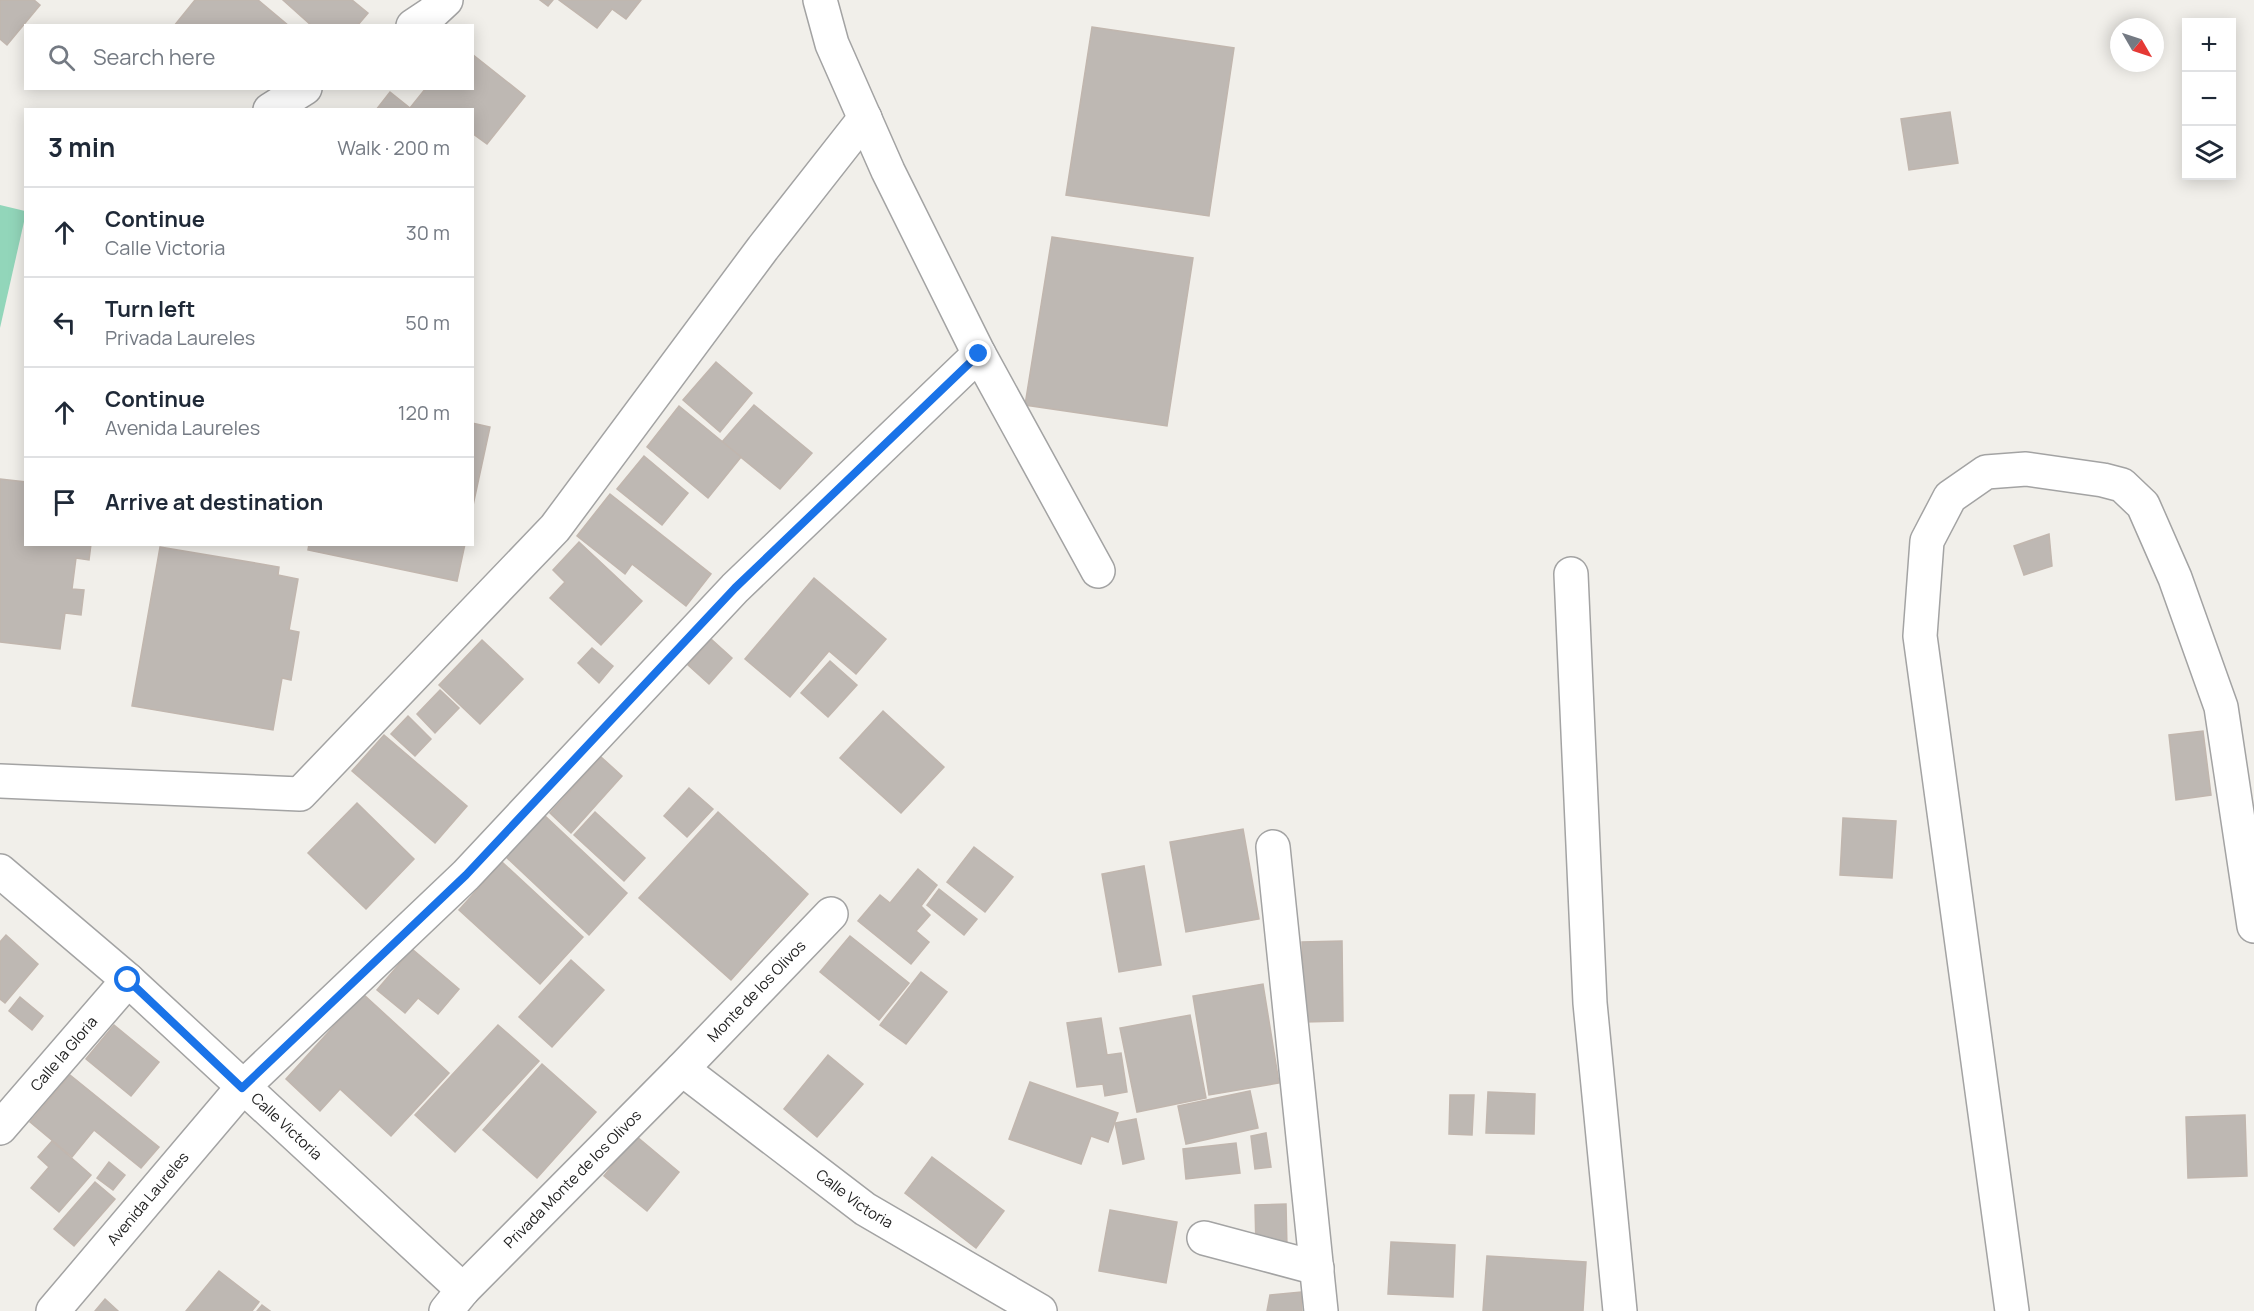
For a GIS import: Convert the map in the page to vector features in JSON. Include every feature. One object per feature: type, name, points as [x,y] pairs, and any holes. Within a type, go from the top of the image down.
[{"type":"street","points":[[415,24],[431,14],[446,0]]},
{"type":"street","points":[[820,0],[832,44],[888,171],[979,354],[1098,571]]},
{"type":"street","points":[[273,108],[302,90]]},
{"type":"street","points":[[0,781],[300,794],[555,528],[763,248],[865,118]]},
{"type":"street","name":"Avenida Laureles","points":[[53,1311],[242,1088],[466,875],[735,588],[979,354]]},
{"type":"street","points":[[2012,1311],[1920,636],[1927,541],[1950,497],[1986,472],[2026,469],[2103,480],[2122,485],[2143,505],[2175,578],[2221,707],[2254,926]]},
{"type":"street","points":[[1571,574],[1590,1003],[1620,1311]]},
{"type":"street","points":[[1273,847],[1321,1311]]},
{"type":"street","name":"Calle Victoria","points":[[0,871],[128,980],[242,1088],[454,1300]]},
{"type":"street","name":"Monte de los Olivos","points":[[682,1069],[831,914]]},
{"type":"street","name":"Calle la Gloria","points":[[0,1128],[128,980]]},
{"type":"street","name":"Calle Victoria","points":[[682,1069],[865,1209],[1040,1311]]},
{"type":"street","name":"Privada Monte de los Olivos","points":[[454,1300],[682,1069]]},
{"type":"street","points":[[1204,1238],[1317,1268]]},
{"type":"green space","points":[[0,205],[24,211],[24,222],[0,328]]},
{"type":"building","points":[[0,0],[34,0],[40,5],[7,45],[0,39]]},
{"type":"building","points":[[195,0],[258,0],[287,24],[176,24]]},
{"type":"building","points":[[283,0],[352,0],[368,13],[359,24],[310,24]]},
{"type":"building","points":[[540,0],[553,0],[548,6]]},
{"type":"building","points":[[559,0],[641,0],[626,19],[612,9],[597,28]]},
{"type":"building","points":[[1092,27],[1234,48],[1209,216],[1066,195]]},
{"type":"building","points":[[474,56],[525,96],[487,144],[474,134],[474,108],[410,108],[424,90],[474,90]]},
{"type":"building","points":[[390,92],[410,108],[378,108]]},
{"type":"building","points":[[1950,112],[1958,163],[1909,170],[1901,119]]},
{"type":"building","points":[[1052,237],[1193,258],[1167,426],[1025,405]]},
{"type":"building","points":[[716,362],[752,393],[720,432],[683,400]]},
{"type":"building","points":[[754,405],[812,453],[780,489],[722,442]]},
{"type":"building","points":[[679,406],[741,457],[708,498],[647,447]]},
{"type":"building","points":[[474,423],[490,427],[474,501]]},
{"type":"building","points":[[644,456],[688,493],[662,525],[617,489]]},
{"type":"building","points":[[0,479],[24,482],[24,546],[91,546],[89,560],[76,558],[72,589],[84,590],[81,615],[65,613],[60,649],[0,642]]},
{"type":"building","points":[[610,494],[711,574],[686,606],[632,564],[625,574],[577,536]]},
{"type":"building","points":[[2049,534],[2052,566],[2024,575],[2014,546]]},
{"type":"building","points":[[579,542],[642,601],[601,645],[550,598],[565,582],[553,570]]},
{"type":"building","points":[[309,546],[465,546],[457,581],[308,550]]},
{"type":"building","points":[[160,547],[279,567],[278,575],[298,579],[289,630],[299,632],[291,680],[282,678],[273,730],[132,706]]},
{"type":"building","points":[[814,578],[886,639],[856,674],[829,651],[790,697],[745,659]]},
{"type":"building","points":[[711,639],[732,658],[709,684],[688,665]]},
{"type":"building","points":[[482,640],[523,679],[480,724],[439,685]]},
{"type":"building","points":[[592,648],[613,666],[599,683],[578,663]]},
{"type":"building","points":[[830,661],[857,685],[828,717],[801,693]]},
{"type":"building","points":[[440,690],[459,708],[435,733],[417,714]]},
{"type":"building","points":[[883,711],[944,767],[901,813],[840,758]]},
{"type":"building","points":[[408,716],[431,739],[415,756],[391,734]]},
{"type":"building","points":[[2203,731],[2211,795],[2176,800],[2169,735]]},
{"type":"building","points":[[384,735],[467,806],[435,843],[352,771]]},
{"type":"building","points":[[601,757],[622,776],[571,833],[550,813]]},
{"type":"building","points":[[689,788],[713,809],[687,837],[664,816]]},
{"type":"building","points":[[357,803],[414,859],[366,909],[308,853]]},
{"type":"building","points":[[595,812],[645,858],[624,881],[574,835]]},
{"type":"building","points":[[718,812],[808,894],[731,980],[639,898]]},
{"type":"building","points":[[544,815],[627,893],[589,935],[505,856]]},
{"type":"building","points":[[1843,818],[1896,821],[1892,878],[1840,875]]},
{"type":"building","points":[[1243,829],[1259,919],[1186,932],[1170,842]]},
{"type":"building","points":[[974,847],[1013,877],[985,912],[947,882]]},
{"type":"building","points":[[502,862],[583,937],[540,984],[459,910]]},
{"type":"building","points":[[1144,866],[1161,965],[1119,972],[1102,874]]},
{"type":"building","points":[[918,869],[937,885],[921,906],[930,915],[916,931],[929,942],[911,964],[858,921],[880,895],[890,903]]},
{"type":"building","points":[[939,889],[977,919],[964,935],[927,905]]},
{"type":"building","points":[[6,935],[38,964],[5,1003],[0,999],[0,942]]},
{"type":"building","points":[[850,936],[909,983],[879,1020],[820,972]]},
{"type":"building","points":[[1342,941],[1343,1021],[1304,1022],[1302,942]]},
{"type":"building","points":[[412,949],[459,989],[438,1014],[418,998],[405,1013],[377,990]]},
{"type":"building","points":[[571,960],[604,990],[552,1047],[519,1017]]},
{"type":"building","points":[[921,972],[947,992],[906,1044],[880,1025]]},
{"type":"building","points":[[1263,984],[1279,1083],[1209,1095],[1193,996]]},
{"type":"building","points":[[363,994],[449,1073],[391,1136],[340,1089],[320,1111],[286,1079]]},
{"type":"building","points":[[20,997],[43,1016],[32,1030],[9,1011]]},
{"type":"building","points":[[1190,1015],[1206,1098],[1137,1112],[1120,1028]]},
{"type":"building","points":[[1101,1018],[1107,1055],[1121,1053],[1127,1092],[1105,1096],[1103,1084],[1077,1087],[1067,1023]]},
{"type":"building","points":[[114,1025],[159,1062],[131,1096],[86,1059]]},
{"type":"building","points":[[498,1025],[539,1061],[455,1152],[415,1115]]},
{"type":"building","points":[[828,1055],[863,1084],[817,1137],[784,1109]]},
{"type":"building","points":[[542,1064],[596,1112],[537,1178],[483,1130]]},
{"type":"building","points":[[70,1075],[159,1147],[141,1168],[94,1130],[72,1157],[30,1122]]},
{"type":"building","points":[[1030,1082],[1118,1113],[1108,1142],[1091,1136],[1081,1164],[1009,1139]]},
{"type":"building","points":[[1250,1091],[1258,1128],[1186,1144],[1178,1106]]},
{"type":"building","points":[[1488,1092],[1535,1094],[1534,1134],[1486,1133]]},
{"type":"building","points":[[1450,1095],[1474,1095],[1472,1135],[1449,1134]]},
{"type":"building","points":[[2245,1115],[2247,1176],[2188,1178],[2186,1117]]},
{"type":"building","points":[[1136,1119],[1144,1159],[1123,1164],[1115,1123]]},
{"type":"building","points":[[1266,1133],[1271,1167],[1255,1169],[1251,1136]]},
{"type":"building","points":[[636,1136],[679,1172],[647,1211],[604,1176]]},
{"type":"building","points":[[52,1141],[91,1175],[59,1212],[31,1188],[49,1167],[38,1157]]},
{"type":"building","points":[[1236,1143],[1240,1173],[1186,1179],[1183,1149]]},
{"type":"building","points":[[932,1157],[1004,1211],[976,1248],[905,1193]]},
{"type":"building","points":[[109,1162],[125,1175],[113,1190],[97,1178]]},
{"type":"building","points":[[95,1182],[115,1199],[74,1246],[54,1229]]},
{"type":"building","points":[[1286,1204],[1287,1248],[1256,1248],[1255,1205]]},
{"type":"building","points":[[1110,1210],[1177,1222],[1166,1283],[1099,1271]]},
{"type":"building","points":[[1391,1242],[1455,1245],[1453,1297],[1388,1294]]},
{"type":"building","points":[[1487,1256],[1586,1262],[1583,1311],[1483,1311]]},
{"type":"building","points":[[219,1271],[259,1302],[252,1311],[186,1311]]},
{"type":"building","points":[[1301,1292],[1302,1311],[1267,1311],[1270,1295]]},
{"type":"building","points":[[105,1299],[118,1311],[95,1311]]},
{"type":"building","points":[[262,1305],[270,1311],[257,1311]]},
{"type":"route","points":[[128,980],[242,1088],[466,875],[735,588],[979,354]]}]
